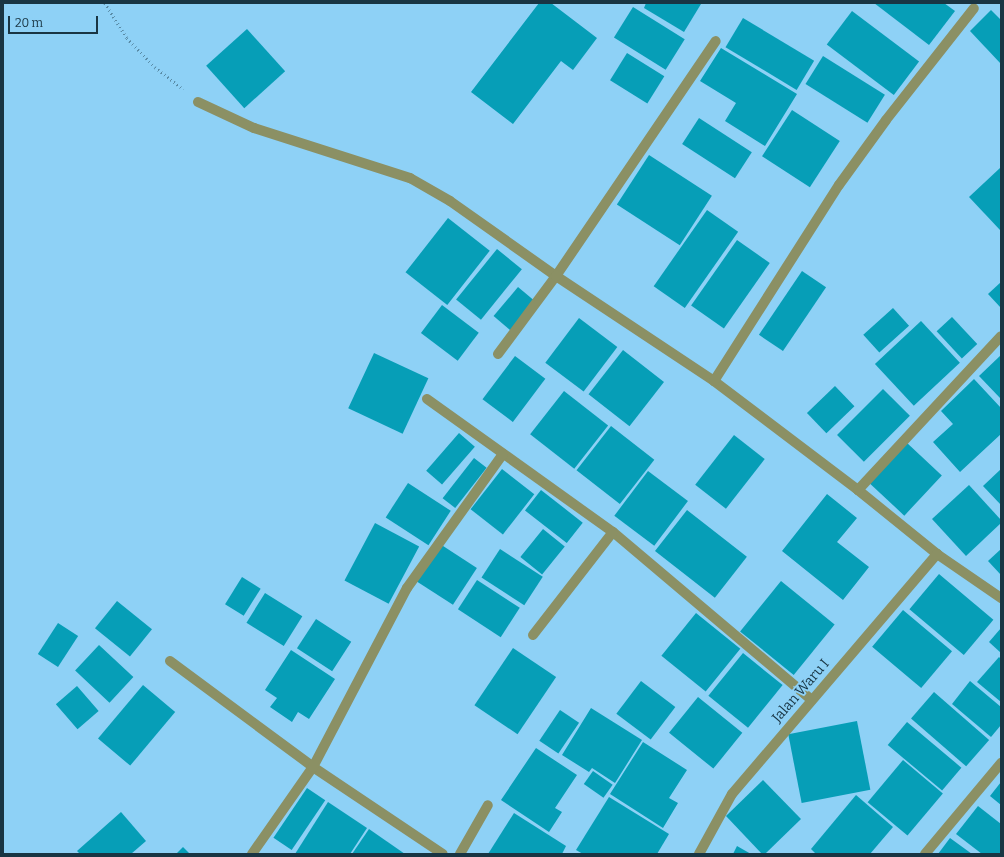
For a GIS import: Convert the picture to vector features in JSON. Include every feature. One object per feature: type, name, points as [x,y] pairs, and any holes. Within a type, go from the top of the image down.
[{"type":"street","points":[[714,381],[839,185],[886,120],[974,8]]},
{"type":"street","points":[[498,354],[556,276],[716,41]]},
{"type":"street","points":[[198,102],[254,128],[410,178],[450,201],[556,276],[714,381],[858,490],[937,554],[1001,598]]},
{"type":"street","points":[[858,490],[1001,336]]},
{"type":"street","points":[[427,399],[613,532],[812,700]]},
{"type":"street","points":[[252,854],[313,767],[407,588],[504,454]]},
{"type":"street","points":[[533,635],[613,532]]},
{"type":"street","name":"Jalan Waru I","points":[[699,854],[732,794],[937,554]]},
{"type":"street","points":[[170,661],[313,767],[443,854]]},
{"type":"street","points":[[925,854],[1001,763]]},
{"type":"street","points":[[460,854],[488,805]]},
{"type":"path","points":[[105,3],[131,43],[155,67],[198,102]]},
{"type":"building","points":[[539,3],[551,3],[597,38],[573,70],[561,61],[513,124],[471,92]]},
{"type":"building","points":[[646,3],[701,4],[684,32],[644,8]]},
{"type":"building","points":[[874,3],[944,3],[955,11],[929,45]]},
{"type":"building","points":[[633,7],[685,39],[666,70],[614,38]]},
{"type":"building","points":[[991,10],[1001,20],[1001,64],[970,31]]},
{"type":"building","points":[[852,11],[919,62],[894,95],[827,45]]},
{"type":"building","points":[[743,18],[814,61],[797,90],[725,47]]},
{"type":"building","points":[[247,29],[285,71],[244,108],[206,66]]},
{"type":"building","points":[[721,48],[797,94],[765,146],[725,121],[736,103],[700,81]]},
{"type":"building","points":[[627,53],[664,76],[647,103],[610,80]]},
{"type":"building","points":[[823,56],[885,95],[867,123],[806,84]]},
{"type":"building","points":[[792,110],[840,141],[810,187],[762,156]]},
{"type":"building","points":[[699,118],[752,152],[735,178],[682,144]]},
{"type":"building","points":[[649,155],[712,196],[680,245],[617,204]]},
{"type":"building","points":[[1000,168],[1001,229],[1000,230],[969,197]]},
{"type":"building","points":[[707,210],[738,232],[685,308],[654,286]]},
{"type":"building","points":[[448,218],[490,251],[447,305],[406,272]]},
{"type":"building","points":[[737,240],[770,263],[724,328],[691,306]]},
{"type":"building","points":[[497,249],[522,269],[481,320],[456,300]]},
{"type":"building","points":[[802,271],[826,287],[783,351],[759,335]]},
{"type":"building","points":[[1001,282],[1001,308],[988,294]]},
{"type":"building","points":[[518,287],[536,302],[511,331],[494,316]]},
{"type":"building","points":[[442,305],[479,333],[458,361],[421,333]]},
{"type":"building","points":[[893,308],[909,326],[879,353],[863,335]]},
{"type":"building","points":[[952,317],[977,344],[962,358],[937,331]]},
{"type":"building","points":[[579,318],[617,347],[584,392],[545,363]]},
{"type":"building","points":[[921,321],[960,363],[914,406],[875,364]]},
{"type":"building","points":[[623,350],[664,382],[629,426],[589,394]]},
{"type":"building","points":[[374,353],[428,378],[403,434],[348,408]]},
{"type":"building","points":[[1001,355],[1001,399],[979,376]]},
{"type":"building","points":[[515,356],[545,379],[513,422],[483,399]]},
{"type":"building","points":[[974,379],[1001,408],[1001,434],[960,472],[933,442],[953,424],[941,411]]},
{"type":"building","points":[[835,386],[854,406],[826,433],[807,413]]},
{"type":"building","points":[[883,389],[910,416],[864,462],[837,435]]},
{"type":"building","points":[[564,391],[608,425],[574,469],[530,434]]},
{"type":"building","points":[[611,426],[654,460],[620,504],[577,470]]},
{"type":"building","points":[[459,433],[475,447],[442,485],[426,471]]},
{"type":"building","points":[[734,435],[765,459],[726,509],[695,485]]},
{"type":"building","points":[[906,442],[942,475],[904,516],[868,482]]},
{"type":"building","points":[[474,458],[487,468],[455,508],[443,498]]},
{"type":"building","points":[[502,469],[534,494],[503,534],[471,509]]},
{"type":"building","points":[[1001,469],[1001,505],[983,486]]},
{"type":"building","points":[[648,471],[688,501],[654,546],[614,516]]},
{"type":"building","points":[[408,483],[451,511],[428,545],[386,517]]},
{"type":"building","points":[[969,485],[1001,520],[1001,523],[966,556],[932,519]]},
{"type":"building","points":[[541,490],[583,523],[567,543],[525,510]]},
{"type":"building","points":[[827,494],[857,518],[837,542],[869,567],[843,600],[782,551]]},
{"type":"building","points":[[687,510],[747,557],[715,598],[655,551]]},
{"type":"building","points":[[375,523],[419,546],[389,604],[344,580]]},
{"type":"building","points":[[543,529],[565,547],[542,575],[520,557]]},
{"type":"building","points":[[440,544],[477,568],[453,605],[416,581]]},
{"type":"building","points":[[500,549],[543,577],[524,605],[481,578]]},
{"type":"building","points":[[1001,549],[1001,575],[988,561]]},
{"type":"building","points":[[939,574],[993,620],[964,655],[909,609]]},
{"type":"building","points":[[242,577],[261,589],[244,616],[225,604]]},
{"type":"building","points":[[477,580],[520,608],[501,637],[458,609]]},
{"type":"building","points":[[781,581],[835,624],[794,675],[740,632]]},
{"type":"building","points":[[265,593],[302,616],[284,646],[246,623]]},
{"type":"building","points":[[117,601],[152,629],[130,657],[95,628]]},
{"type":"building","points":[[903,610],[952,651],[921,688],[872,647]]},
{"type":"building","points":[[696,613],[740,649],[706,692],[661,656]]},
{"type":"building","points":[[316,619],[351,642],[332,671],[297,648]]},
{"type":"building","points":[[58,623],[78,636],[58,667],[38,654]]},
{"type":"building","points":[[1001,628],[1001,653],[989,642]]},
{"type":"building","points":[[99,645],[133,677],[110,703],[75,671]]},
{"type":"building","points":[[513,648],[556,677],[518,734],[474,705]]},
{"type":"building","points":[[291,650],[335,679],[309,719],[298,712],[292,722],[270,707],[277,698],[265,690]]},
{"type":"building","points":[[743,653],[783,685],[748,728],[708,696]]},
{"type":"building","points":[[999,657],[1001,659],[1001,702],[977,682]]},
{"type":"building","points":[[641,681],[675,707],[651,740],[616,714]]},
{"type":"building","points":[[970,681],[1001,707],[1001,725],[991,737],[952,704]]},
{"type":"building","points":[[143,685],[175,712],[130,766],[98,739]]},
{"type":"building","points":[[77,686],[99,711],[78,729],[56,704]]},
{"type":"building","points":[[934,692],[989,740],[966,766],[911,718]]},
{"type":"building","points":[[698,697],[742,733],[713,769],[669,733]]},
{"type":"building","points":[[591,708],[642,740],[615,783],[592,768],[589,772],[562,755]]},
{"type":"building","points":[[560,710],[579,723],[558,754],[539,741]]},
{"type":"building","points":[[857,721],[870,790],[802,803],[788,734]]},
{"type":"building","points":[[907,722],[961,768],[942,791],[888,745]]},
{"type":"building","points":[[643,742],[687,770],[669,798],[678,803],[663,828],[610,794]]},
{"type":"building","points":[[536,748],[577,775],[555,808],[562,812],[549,832],[501,800]]},
{"type":"building","points":[[903,760],[943,793],[907,836],[868,802]]},
{"type":"building","points":[[593,771],[613,785],[603,798],[584,784]]},
{"type":"building","points":[[763,780],[801,819],[765,854],[762,854],[726,816]]},
{"type":"building","points":[[1001,782],[1001,805],[990,796]]},
{"type":"building","points":[[307,788],[325,800],[292,850],[273,838]]},
{"type":"building","points":[[856,795],[893,827],[870,854],[816,854],[811,849]]},
{"type":"building","points":[[609,797],[669,834],[657,854],[583,854],[576,850]]},
{"type":"building","points":[[328,802],[367,828],[350,854],[295,854]]},
{"type":"building","points":[[978,806],[1001,824],[1001,854],[982,854],[956,834]]},
{"type":"building","points":[[121,812],[146,841],[131,854],[80,854],[77,851]]},
{"type":"building","points":[[514,813],[566,846],[562,854],[488,854]]},
{"type":"building","points":[[369,829],[405,854],[352,854]]},
{"type":"building","points":[[950,838],[972,854],[938,854]]},
{"type":"building","points":[[737,846],[751,854],[733,854]]},
{"type":"building","points":[[183,847],[190,854],[176,854]]}]
